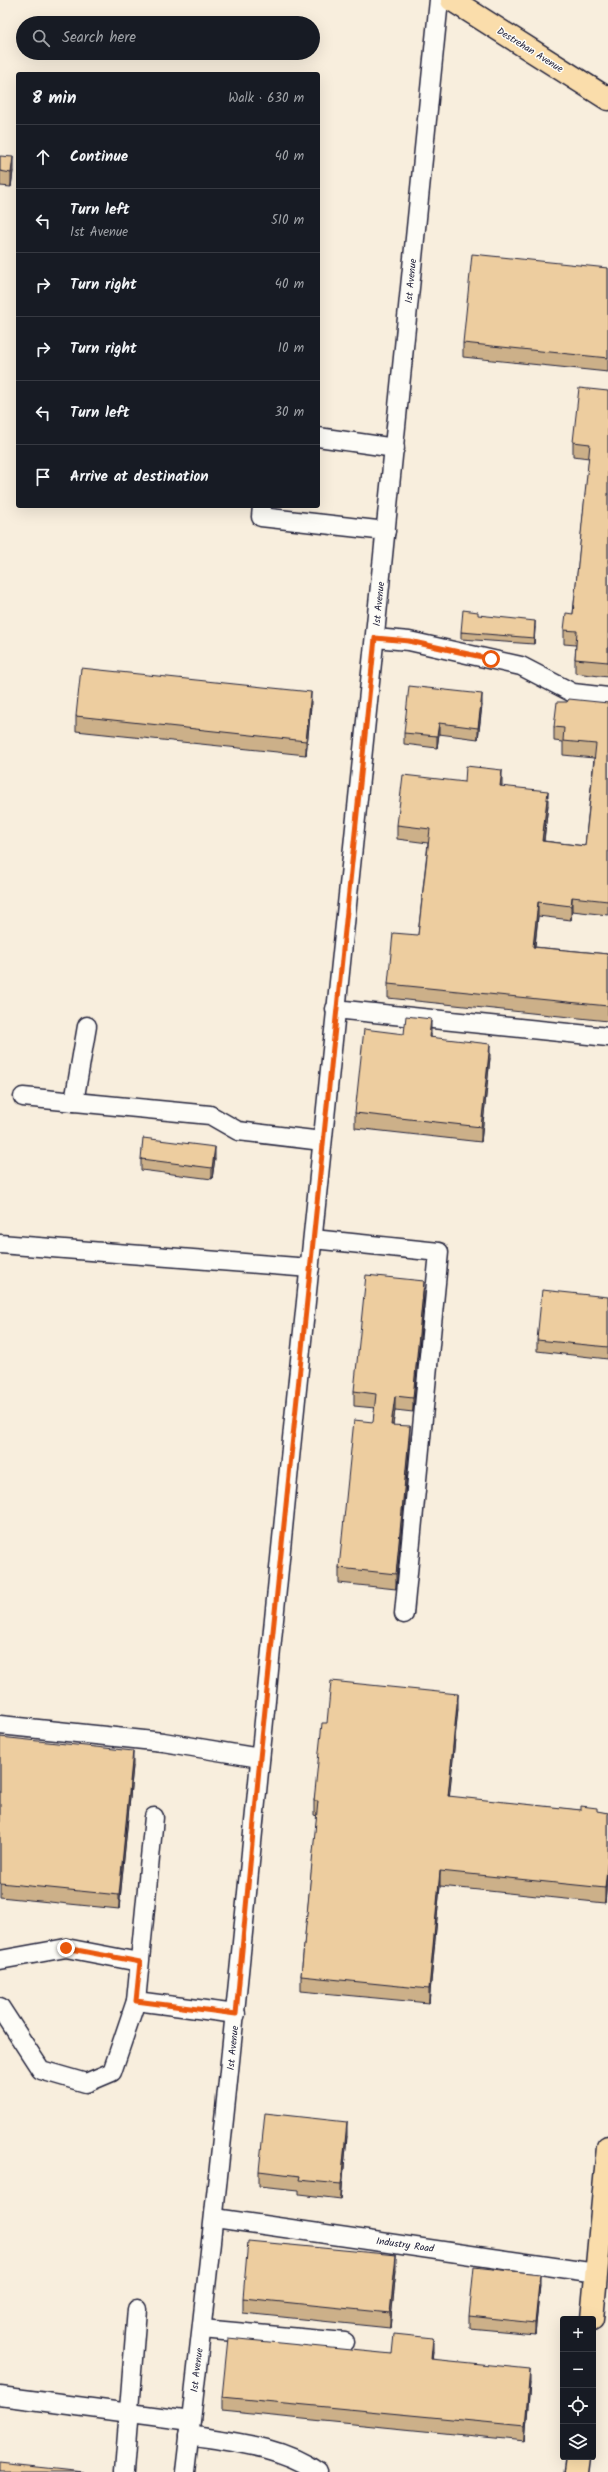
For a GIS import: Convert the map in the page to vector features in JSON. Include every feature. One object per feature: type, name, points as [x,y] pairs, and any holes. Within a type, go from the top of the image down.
[{"type":"main road","name":"Destrehan Avenue","points":[[452,0],[608,99]]},
{"type":"main road","points":[[592,2316],[608,2147]]},
{"type":"main road","points":[[576,2472],[578,2460]]},
{"type":"street","name":"1st Avenue","points":[[185,2472],[236,2014],[260,1758],[322,1141],[395,448],[439,0]]},
{"type":"street","points":[[320,437],[395,448]]},
{"type":"street","points":[[262,508],[261,517],[386,531]]},
{"type":"street","points":[[375,638],[409,641],[521,666],[573,693],[608,697]]},
{"type":"street","points":[[336,1009],[608,1037]]},
{"type":"street","points":[[74,1102],[87,1026]]},
{"type":"street","points":[[23,1097],[210,1115],[238,1131],[322,1141]]},
{"type":"street","points":[[313,1239],[439,1252],[404,1614]]},
{"type":"street","points":[[0,1244],[310,1268]]},
{"type":"street","points":[[0,1724],[163,1742],[260,1758]]},
{"type":"street","points":[[0,2007],[41,2070],[86,2083],[112,2072],[136,2001],[154,1817]]},
{"type":"street","points":[[0,1960],[66,1948],[140,1962]]},
{"type":"street","points":[[136,2001],[236,2014]]},
{"type":"street","name":"Industry Road","points":[[214,2218],[596,2273]]},
{"type":"street","points":[[124,2472],[136,2309]]},
{"type":"street","points":[[202,2329],[345,2342]]},
{"type":"street","points":[[0,2396],[129,2414],[190,2428],[265,2449],[310,2467],[318,2472]]},
{"type":"building","points":[[0,156],[13,157],[11,173],[0,171]]},
{"type":"building","points":[[472,254],[608,268],[608,358],[463,343]]},
{"type":"building","points":[[579,388],[608,391],[608,662],[575,659],[577,631],[564,630],[566,613],[573,614],[590,444],[573,442]]},
{"type":"building","points":[[463,610],[478,612],[478,615],[535,621],[534,638],[461,632]]},
{"type":"building","points":[[81,668],[311,692],[306,741],[76,716]]},
{"type":"building","points":[[409,686],[482,694],[478,728],[439,723],[437,736],[404,733]]},
{"type":"building","points":[[569,699],[608,703],[608,901],[572,897],[571,906],[538,902],[533,947],[608,954],[608,1006],[388,984],[393,933],[418,935],[430,829],[397,825],[403,775],[465,782],[466,766],[502,770],[500,786],[548,791],[542,841],[585,846],[596,744],[563,741],[564,728],[554,727],[557,702],[567,702]]},
{"type":"building","points":[[406,1016],[431,1019],[429,1037],[490,1044],[481,1127],[355,1113],[364,1029],[404,1034]]},
{"type":"building","points":[[143,1138],[215,1147],[212,1168],[141,1159]]},
{"type":"building","points":[[366,1275],[424,1281],[413,1398],[395,1396],[391,1425],[410,1426],[396,1574],[339,1568],[354,1420],[373,1422],[376,1394],[354,1391]]},
{"type":"building","points":[[542,1290],[608,1297],[608,1347],[537,1340]]},
{"type":"building","points":[[331,1681],[458,1694],[448,1796],[581,1810],[581,1806],[597,1808],[597,1811],[608,1813],[608,1857],[605,1888],[440,1871],[429,1989],[301,1976],[318,1801],[314,1801],[322,1723],[327,1723]]},
{"type":"building","points":[[0,1737],[133,1751],[119,1895],[0,1883]]},
{"type":"building","points":[[265,2113],[347,2122],[341,2184],[299,2180],[300,2176],[259,2171]]},
{"type":"building","points":[[248,2241],[396,2255],[390,2313],[243,2298]]},
{"type":"building","points":[[474,2267],[540,2274],[535,2323],[469,2316]]},
{"type":"building","points":[[394,2334],[433,2338],[431,2359],[530,2369],[525,2426],[222,2397],[228,2338],[392,2354]]},
{"type":"building","points":[[0,2463],[84,2472],[0,2472]]},
{"type":"route","points":[[66,1948],[140,1962],[136,2001],[236,2014],[260,1758],[375,638],[409,641],[452,652],[491,659]]}]
